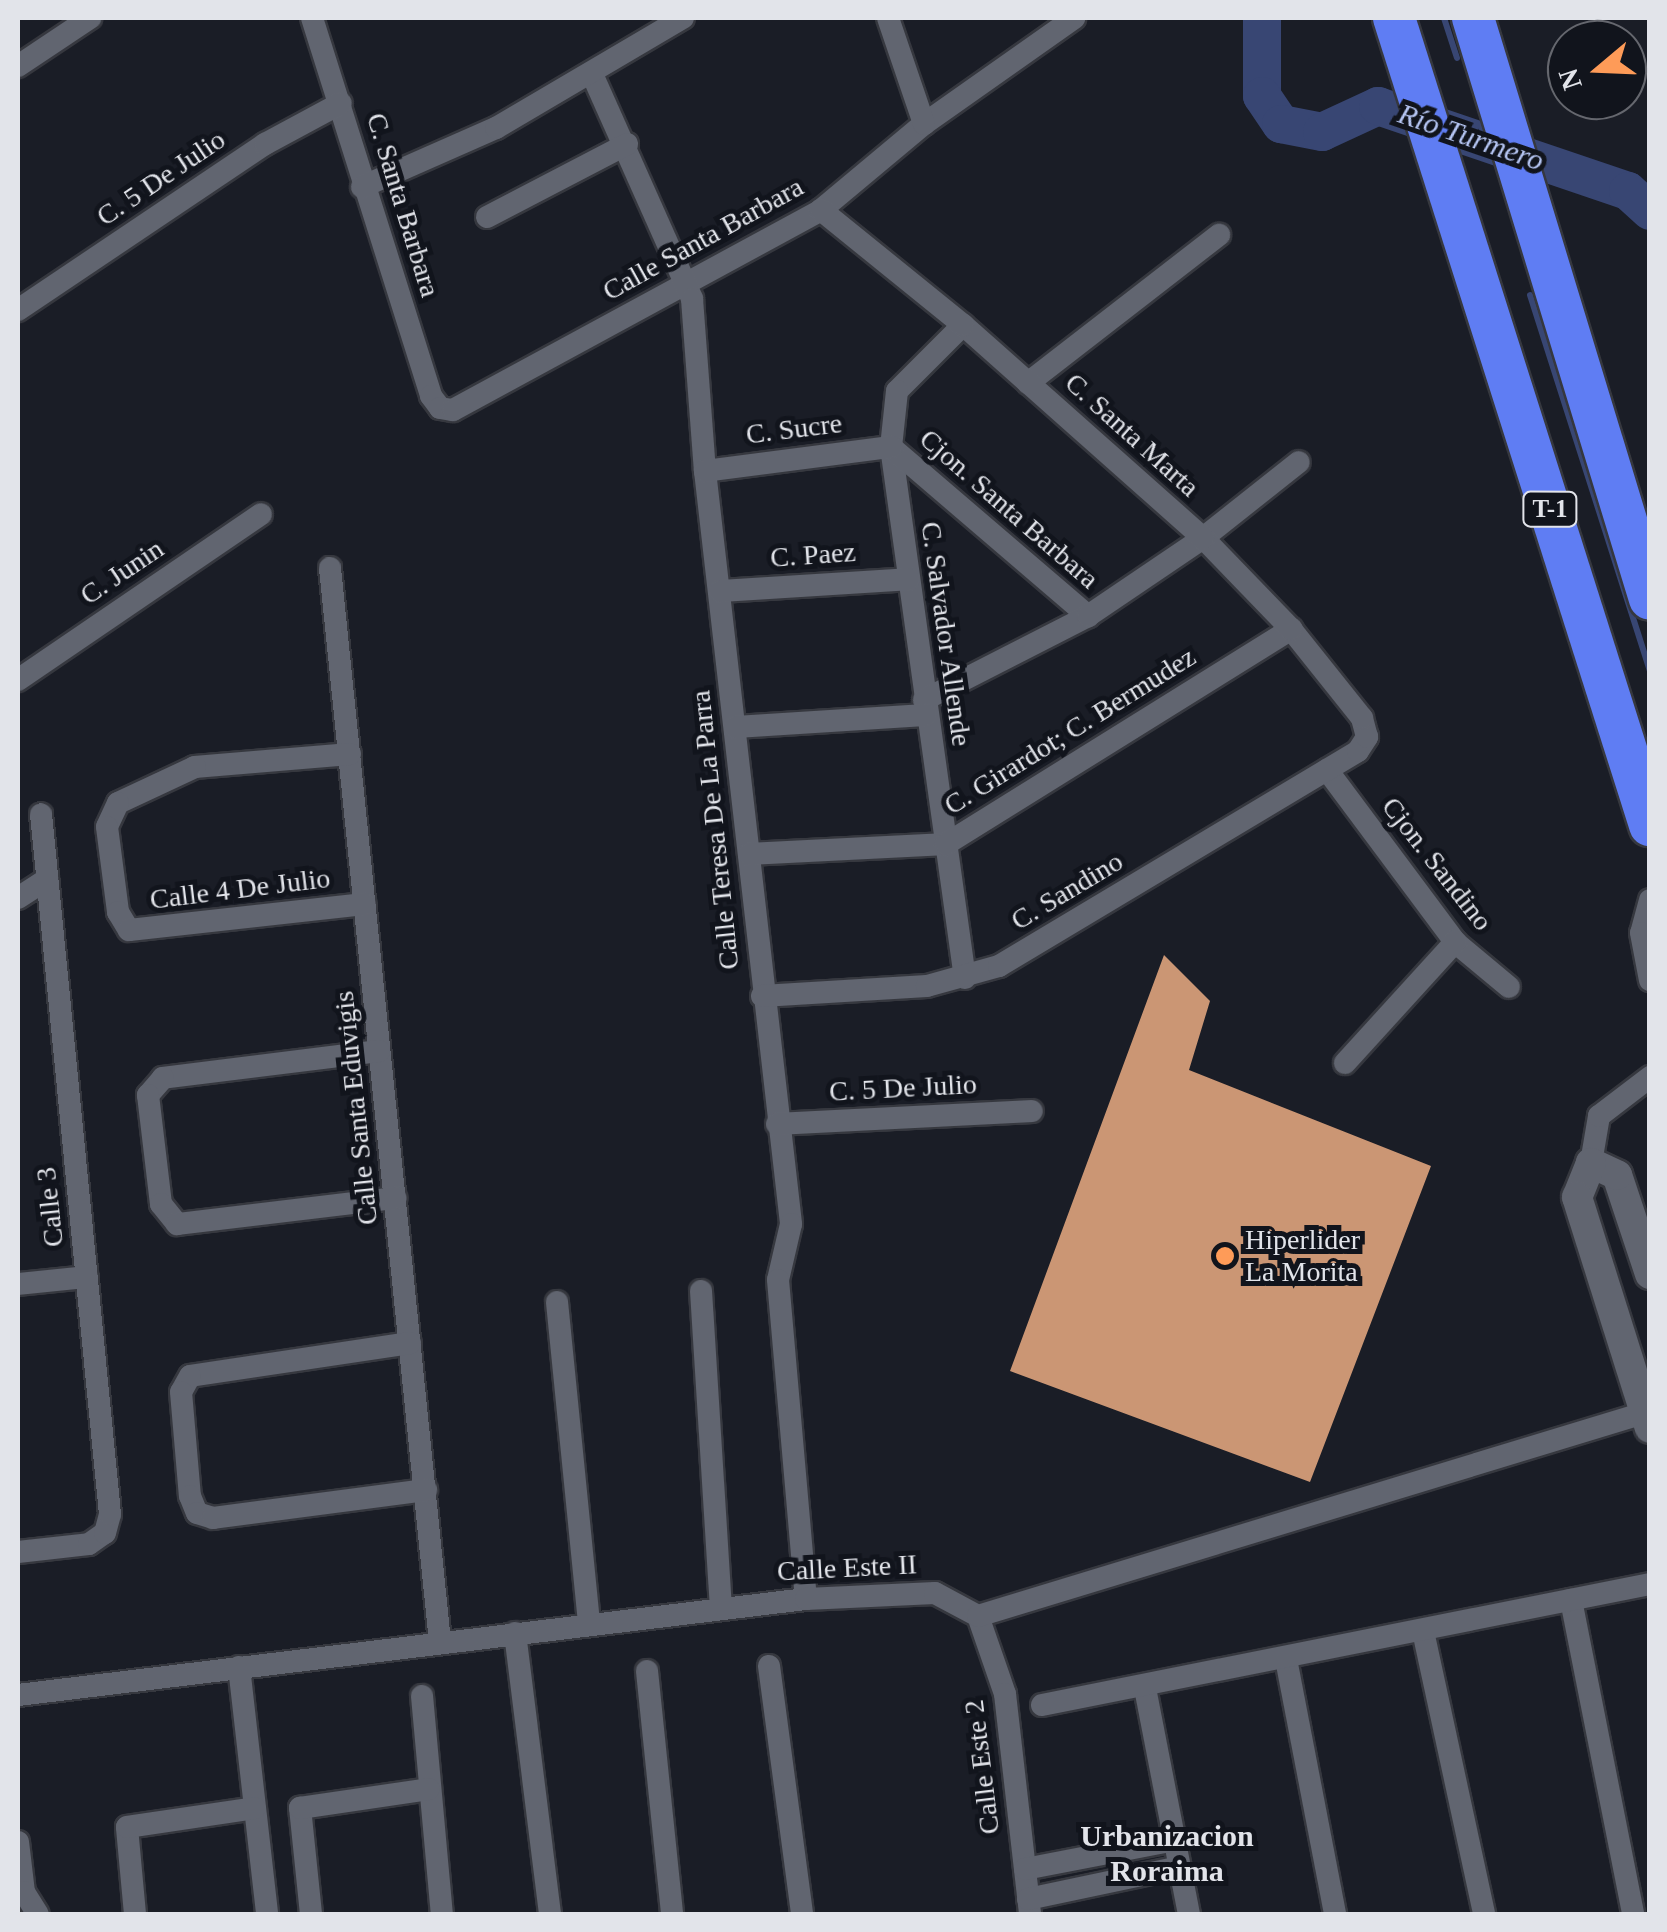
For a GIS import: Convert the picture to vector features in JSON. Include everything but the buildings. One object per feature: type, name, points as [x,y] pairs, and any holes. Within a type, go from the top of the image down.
[{"type":"highway","name":"T-1","points":[[1394,18],[1650,825]]},
{"type":"highway","name":"T-1","points":[[1473,18],[1650,599]]},
{"type":"street","points":[[18,66],[90,18]]},
{"type":"street","name":"C. Santa Barbara","points":[[312,18],[342,103],[362,187],[440,408]]},
{"type":"street","points":[[362,187],[473,140],[683,18]]},
{"type":"street","points":[[888,18],[924,124]]},
{"type":"street","name":"Calle Santa Barbara","points":[[440,408],[470,404],[687,280],[821,210],[924,124],[1074,18]]},
{"type":"street","name":"Calle Teresa De La Parra","points":[[592,74],[687,280],[776,1124],[792,1224],[778,1280],[806,1599]]},
{"type":"street","name":"C. 5 De Julio","points":[[18,310],[266,144],[342,103]]},
{"type":"street","points":[[487,218],[627,144]]},
{"type":"street","name":"C. Santa Marta","points":[[821,210],[963,325],[1203,538],[1291,628],[1362,718],[1367,737]]},
{"type":"street","points":[[1028,383],[1219,235]]},
{"type":"street","name":"C. Salvador Allende","points":[[963,325],[896,391],[891,447],[965,978]]},
{"type":"street","name":"C. Sucre","points":[[705,471],[891,447]]},
{"type":"street","name":"Cjon. Santa Barbara","points":[[891,447],[1088,616]]},
{"type":"street","points":[[735,727],[925,707],[1088,616],[1203,538],[1300,462]]},
{"type":"street","name":"C. Junin","points":[[18,680],[261,514]]},
{"type":"street","name":"Calle Santa Eduvigis","points":[[330,568],[440,1641]]},
{"type":"street","name":"C. Paez","points":[[720,591],[909,579]]},
{"type":"street","name":"C. Girardot; C. Bermudez","points":[[750,854],[946,844],[1291,628]]},
{"type":"street","name":"C. Sandino","points":[[762,996],[965,978],[999,966],[1358,751],[1367,737]]},
{"type":"street","name":"Calle 4 De Julio","points":[[350,754],[195,767],[113,808],[107,826],[124,926],[137,932],[364,904]]},
{"type":"street","name":"Cjon. Sandino","points":[[1326,770],[1456,942],[1509,987]]},
{"type":"street","name":"Calle 3","points":[[18,1552],[89,1544],[106,1533],[110,1514],[40,814]]},
{"type":"street","points":[[18,898],[47,879]]},
{"type":"street","points":[[1650,900],[1641,933],[1650,980]]},
{"type":"street","points":[[1345,1063],[1456,942]]},
{"type":"street","points":[[380,1051],[152,1085],[148,1095],[167,1216],[178,1224],[395,1198]]},
{"type":"street","points":[[978,1616],[1648,1417],[1577,1196],[1592,1162],[1599,1116],[1649,1078]]},
{"type":"street","name":"C. 5 De Julio","points":[[776,1124],[1032,1112]]},
{"type":"street","points":[[1592,1162],[1618,1175],[1650,1274]]},
{"type":"street","points":[[18,1284],[87,1276]]},
{"type":"street","points":[[700,1291],[720,1608]]},
{"type":"street","points":[[557,1302],[589,1623]]},
{"type":"street","points":[[410,1343],[196,1372],[184,1380],[190,1496],[198,1513],[213,1518],[426,1490]]},
{"type":"street","points":[[1042,1705],[1145,1688],[1650,1584]]},
{"type":"street","name":"Calle Este II","points":[[18,1695],[806,1599],[935,1593],[978,1616]]},
{"type":"street","points":[[1572,1600],[1632,1914]]},
{"type":"street","name":"Calle Este 2","points":[[978,1616],[1005,1694],[1029,1907]]},
{"type":"street","points":[[1423,1631],[1484,1914]]},
{"type":"street","points":[[515,1633],[550,1914]]},
{"type":"street","points":[[1286,1659],[1336,1914]]},
{"type":"street","points":[[769,1666],[802,1914]]},
{"type":"street","points":[[240,1667],[267,1914]]},
{"type":"street","points":[[647,1671],[672,1914]]},
{"type":"street","points":[[1145,1688],[1189,1914]]},
{"type":"street","points":[[422,1696],[442,1914]]},
{"type":"street","points":[[311,1914],[300,1808],[429,1788]]},
{"type":"street","points":[[135,1914],[128,1828],[255,1808]]},
{"type":"street","points":[[1025,1869],[1175,1840]]},
{"type":"street","points":[[18,1842],[22,1903],[38,1914]]},
{"type":"street","points":[[1029,1907],[1180,1867]]},
{"type":"waterway","name":"Río Turmero","points":[[1262,18],[1262,96],[1281,124],[1322,132],[1378,106],[1628,191],[1650,211]]},
{"type":"waterway","points":[[1444,18],[1457,58]]},
{"type":"waterway","points":[[1530,295],[1650,672]]},
{"type":"place","name":"Hiperlider La Morita","points":[[1225,1256]]},
{"type":"district","name":"Urbanizacion Roraima","points":[[1167,1853]]}]
